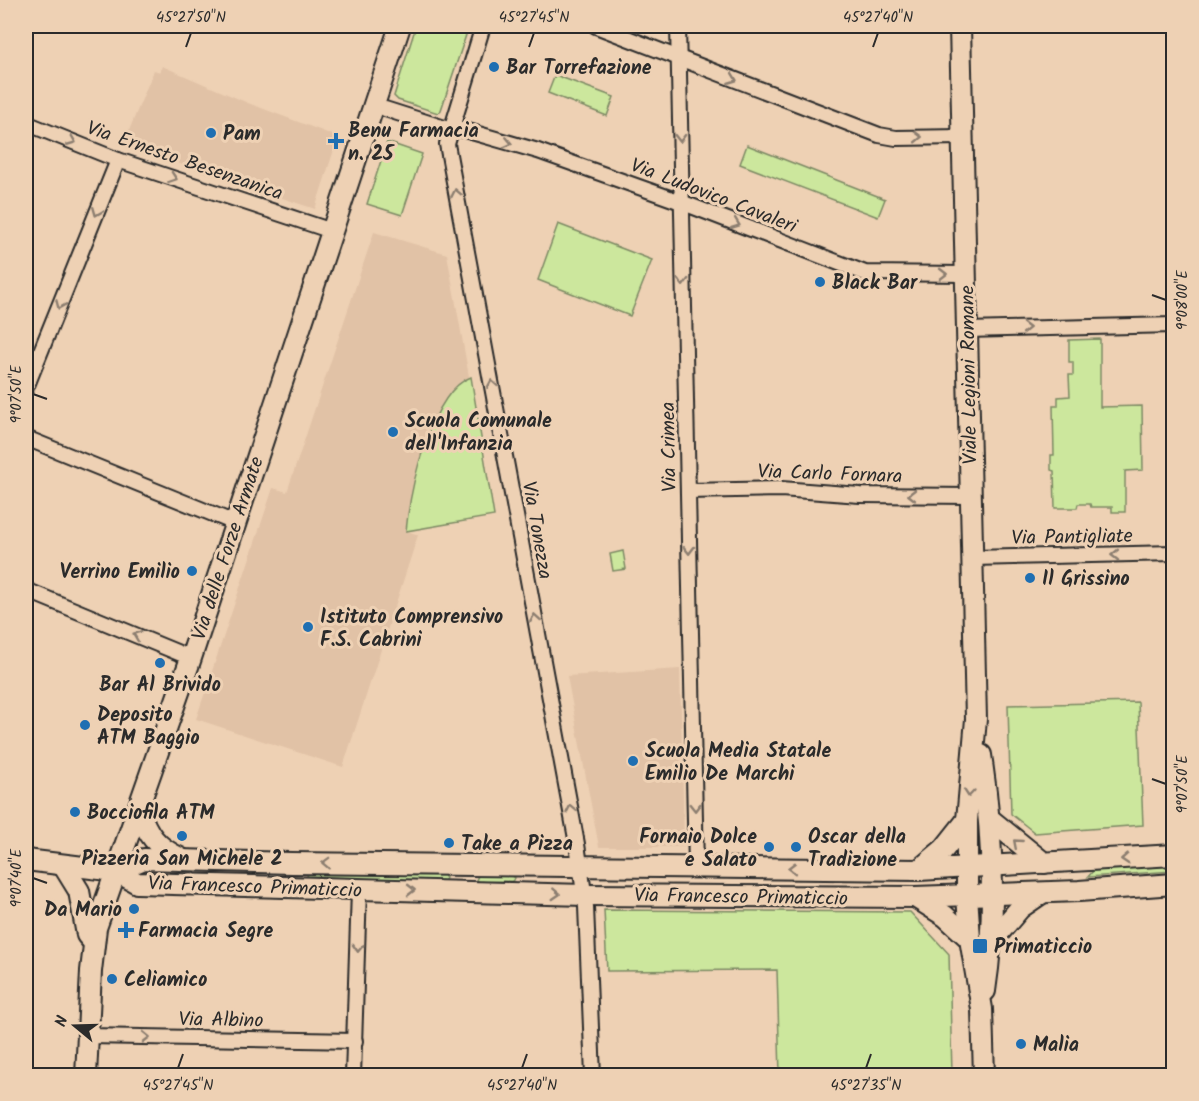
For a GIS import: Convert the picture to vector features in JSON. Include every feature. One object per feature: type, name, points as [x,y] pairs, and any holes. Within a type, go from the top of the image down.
[{"type":"street","name":"Via delle Forze Armate","points":[[86,1076],[94,943],[116,871],[191,658],[400,26]]},
{"type":"street","name":"Via Tonezza","points":[[483,26],[447,144],[585,895],[593,1076]]},
{"type":"street","points":[[596,26],[888,137],[963,137]]},
{"type":"street","name":"Via Crimea","points":[[678,26],[696,867]]},
{"type":"street","name":"Viale Legioni Romane","points":[[960,26],[976,725],[967,820],[968,895],[970,939],[982,1009],[984,1076]]},
{"type":"street","name":"Via Ludovico Cavaleri","points":[[385,109],[452,130],[461,129],[531,148],[681,202],[865,273],[966,274]]},
{"type":"street","name":"Via Ernesto Besenzanica","points":[[26,123],[118,159],[332,231]]},
{"type":"street","points":[[26,388],[118,159]]},
{"type":"street","points":[[967,330],[1173,325]]},
{"type":"street","points":[[26,438],[235,523]]},
{"type":"street","name":"Via Carlo Fornara","points":[[688,491],[781,489],[860,495],[971,495]]},
{"type":"street","name":"Via Pantigliate","points":[[972,558],[1173,554]]},
{"type":"street","points":[[26,590],[191,658]]},
{"type":"street","name":"Viale Legioni Romane","points":[[976,725],[991,820],[993,895],[992,941],[982,1009]]},
{"type":"street","points":[[139,810],[146,832],[163,850],[182,860]]},
{"type":"street","points":[[919,870],[944,849],[967,820]]},
{"type":"street","points":[[991,820],[1044,863]]},
{"type":"street","points":[[968,867],[1173,855]]},
{"type":"street","name":"Via Francesco Primaticcio","points":[[116,871],[144,859],[631,868],[919,870],[968,867]]},
{"type":"street","points":[[26,860],[116,871]]},
{"type":"street","points":[[288,888],[283,876],[291,863]]},
{"type":"street","points":[[63,865],[79,891],[87,935],[94,943]]},
{"type":"street","points":[[449,890],[454,885],[457,875],[450,865]]},
{"type":"street","points":[[474,890],[468,877],[478,865]]},
{"type":"street","points":[[631,868],[624,879],[624,886],[632,894]]},
{"type":"street","points":[[866,897],[879,882],[872,869]]},
{"type":"street","name":"Via Francesco Primaticcio","points":[[116,871],[137,883],[288,888],[474,890],[585,895],[866,897],[968,895]]},
{"type":"street","points":[[968,895],[1173,884]]},
{"type":"street","points":[[353,1076],[359,890]]},
{"type":"street","points":[[992,941],[1020,908],[1044,892]]},
{"type":"street","points":[[915,897],[945,916],[970,939]]},
{"type":"street","name":"Via Albino","points":[[87,1036],[355,1041]]},
{"type":"shaded area","points":[[162,66],[248,103],[338,137],[315,209],[123,145],[154,70],[160,72]]},
{"type":"shaded area","points":[[374,232],[447,254],[494,516],[408,531],[418,535],[343,767],[196,719],[273,488],[287,492]]},
{"type":"shaded area","name":"Scuola Media Statale Emilio De Marchi","points":[[680,669],[684,847],[599,847],[567,676]]},
{"type":"green space","points":[[416,26],[469,26],[441,110],[438,113],[398,100],[394,96]]},
{"type":"green space","points":[[555,75],[614,97],[607,116],[548,93]]},
{"type":"green space","points":[[387,142],[422,154],[402,215],[367,204]]},
{"type":"green space","points":[[747,145],[885,199],[878,217],[740,164]]},
{"type":"green space","points":[[558,224],[652,260],[630,316],[538,280]]},
{"type":"green space","points":[[1100,339],[1100,407],[1142,406],[1143,470],[1125,471],[1125,512],[1112,512],[1112,507],[1091,507],[1090,504],[1078,504],[1077,508],[1055,508],[1054,471],[1051,470],[1051,455],[1054,455],[1053,406],[1058,406],[1058,397],[1070,396],[1069,375],[1073,375],[1073,362],[1069,362],[1069,340]]},
{"type":"green space","points":[[471,377],[494,516],[406,531],[412,492],[433,422],[444,402],[457,386]]},
{"type":"green space","points":[[623,551],[626,569],[613,571],[610,554]]},
{"type":"green space","points":[[1138,702],[1143,825],[1035,833],[1011,814],[1008,705]]},
{"type":"green space","points":[[1173,864],[1173,871],[1088,877],[1093,871]]},
{"type":"green space","points":[[309,872],[443,875],[446,878],[444,882],[309,878],[307,875]]},
{"type":"green space","points":[[479,874],[509,875],[515,878],[512,881],[479,882],[476,880]]},
{"type":"green space","points":[[604,910],[910,912],[949,954],[952,1075],[780,1075],[777,970],[607,971]]},
{"type":"place","name":"Bar Torrefazione","points":[[494,67]]},
{"type":"place","name":"Pam","points":[[211,133]]},
{"type":"place","name":"Benu Farmacia n. 25","points":[[336,141]]},
{"type":"place","name":"Black Bar","points":[[820,282]]},
{"type":"place","name":"Scuola Comunale dell'Infanzia","points":[[393,432]]},
{"type":"place","name":"Verrino Emilio","points":[[192,571]]},
{"type":"place","name":"Il Grissino","points":[[1030,578]]},
{"type":"place","name":"Istituto Comprensivo F.S. Cabrini","points":[[308,627]]},
{"type":"place","name":"Bar Al Brivido","points":[[160,663]]},
{"type":"place","name":"Deposito ATM Baggio","points":[[85,725]]},
{"type":"place","name":"Scuola Media Statale Emilio De Marchi","points":[[633,761]]},
{"type":"place","name":"Bocciofila ATM","points":[[75,812]]},
{"type":"place","name":"Pizzeria San Michele 2","points":[[182,836]]},
{"type":"place","name":"Take a Pizza","points":[[449,843]]},
{"type":"place","name":"Fornaio Dolce e Salato","points":[[769,847]]},
{"type":"place","name":"Oscar della Tradizione","points":[[796,847]]},
{"type":"place","name":"Da Mario","points":[[134,909]]},
{"type":"place","name":"Farmacia Segre","points":[[126,930]]},
{"type":"place","name":"Primaticcio","points":[[980,946]]},
{"type":"place","name":"Celiamico","points":[[112,979]]},
{"type":"place","name":"Malia","points":[[1021,1044]]}]
